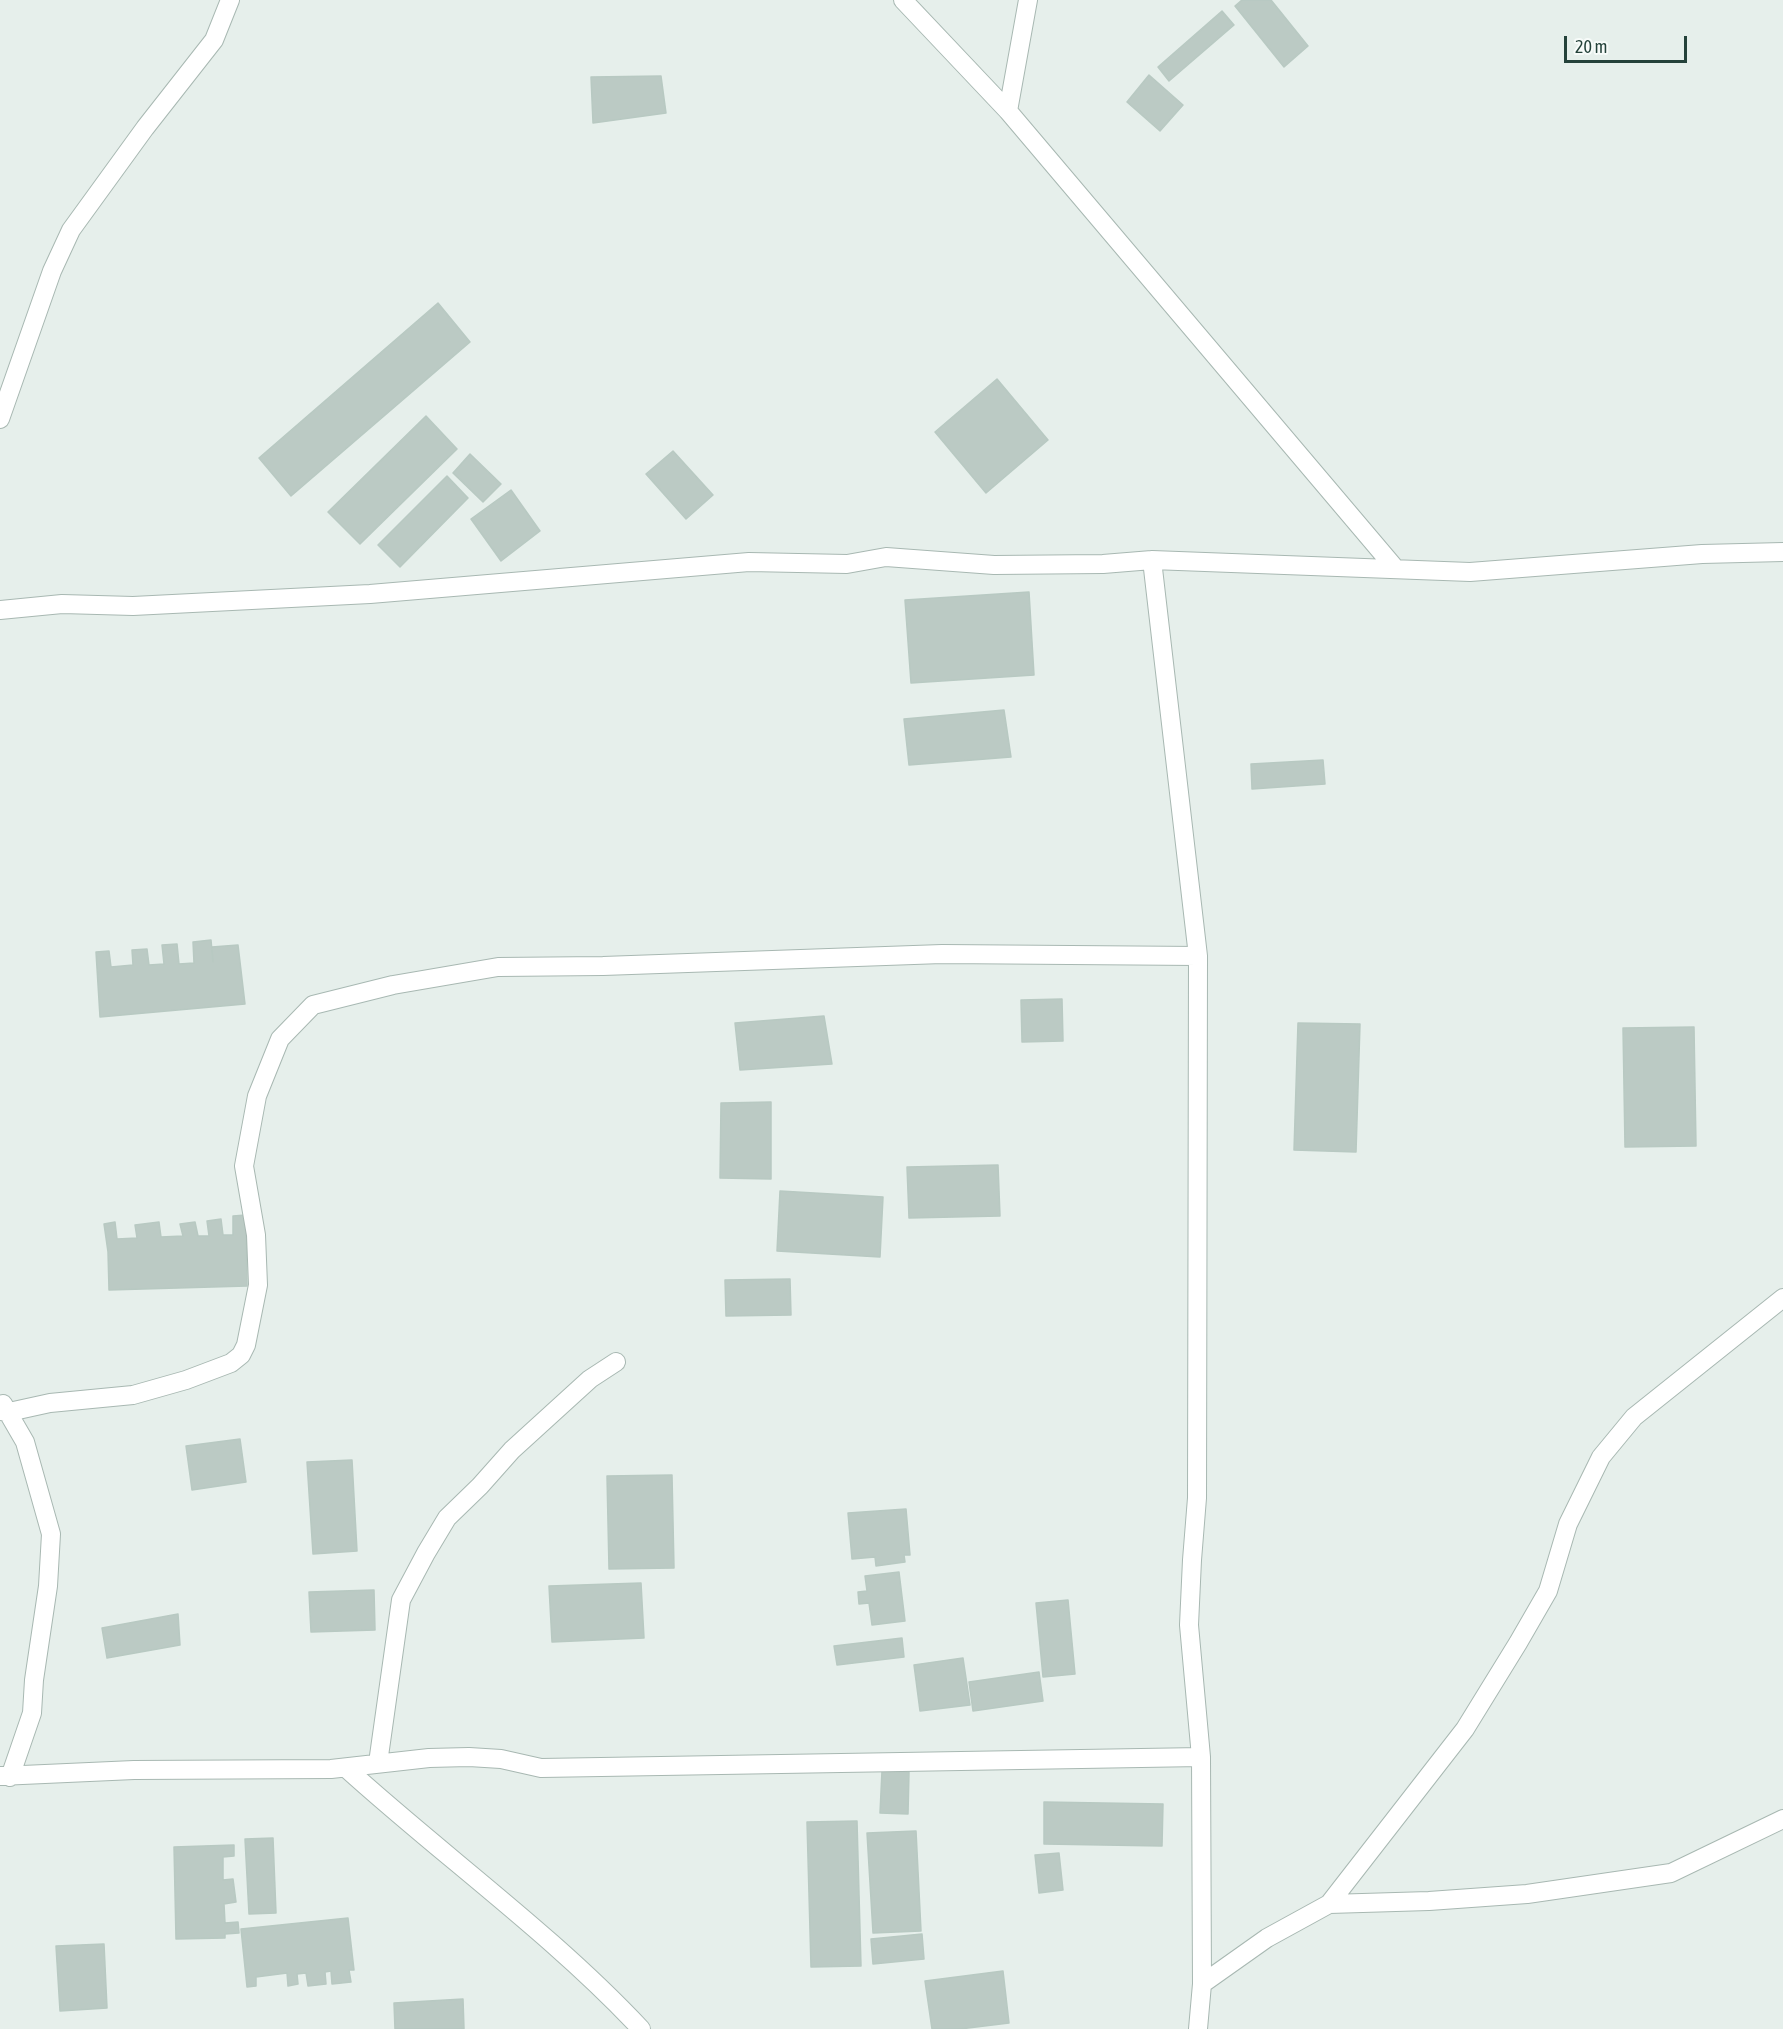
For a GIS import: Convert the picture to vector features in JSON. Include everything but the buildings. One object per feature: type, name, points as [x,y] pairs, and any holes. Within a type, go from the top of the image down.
[{"type":"street","points":[[0,419],[52,271],[71,230],[145,128],[214,40],[230,0]]},
{"type":"street","points":[[903,0],[1008,111],[1395,568]]},
{"type":"street","points":[[1008,111],[1028,0]]},
{"type":"street","points":[[0,610],[62,604],[133,606],[370,594],[749,562],[847,564],[886,557],[1004,565],[1103,564],[1152,560],[1470,572],[1702,554],[1783,552]]},
{"type":"street","points":[[1152,560],[1198,956],[1197,1498],[1189,1625],[1202,1757],[1202,1984],[1198,2029]]},
{"type":"street","points":[[1198,956],[942,954],[603,966],[498,966],[393,985],[314,1005],[280,1040],[257,1096],[244,1166],[256,1235],[258,1284],[246,1345],[241,1355],[231,1363],[186,1380],[132,1395],[3,1408],[25,1442],[51,1534],[48,1586],[34,1680],[32,1713],[5,1776],[134,1770],[346,1768],[378,1763],[469,1756],[541,1768],[1202,1757]]},
{"type":"street","points":[[1202,1984],[1267,1938],[1329,1904],[1465,1729],[1518,1642],[1548,1591],[1568,1524],[1601,1457],[1634,1417],[1783,1298]]},
{"type":"street","points":[[378,1763],[401,1600],[431,1544],[447,1518],[512,1450],[590,1379],[616,1362]]},
{"type":"street","points":[[346,1768],[402,1819],[605,1990],[641,2029]]},
{"type":"street","points":[[1329,1904],[1429,1901],[1527,1894],[1671,1873],[1783,1819]]}]
